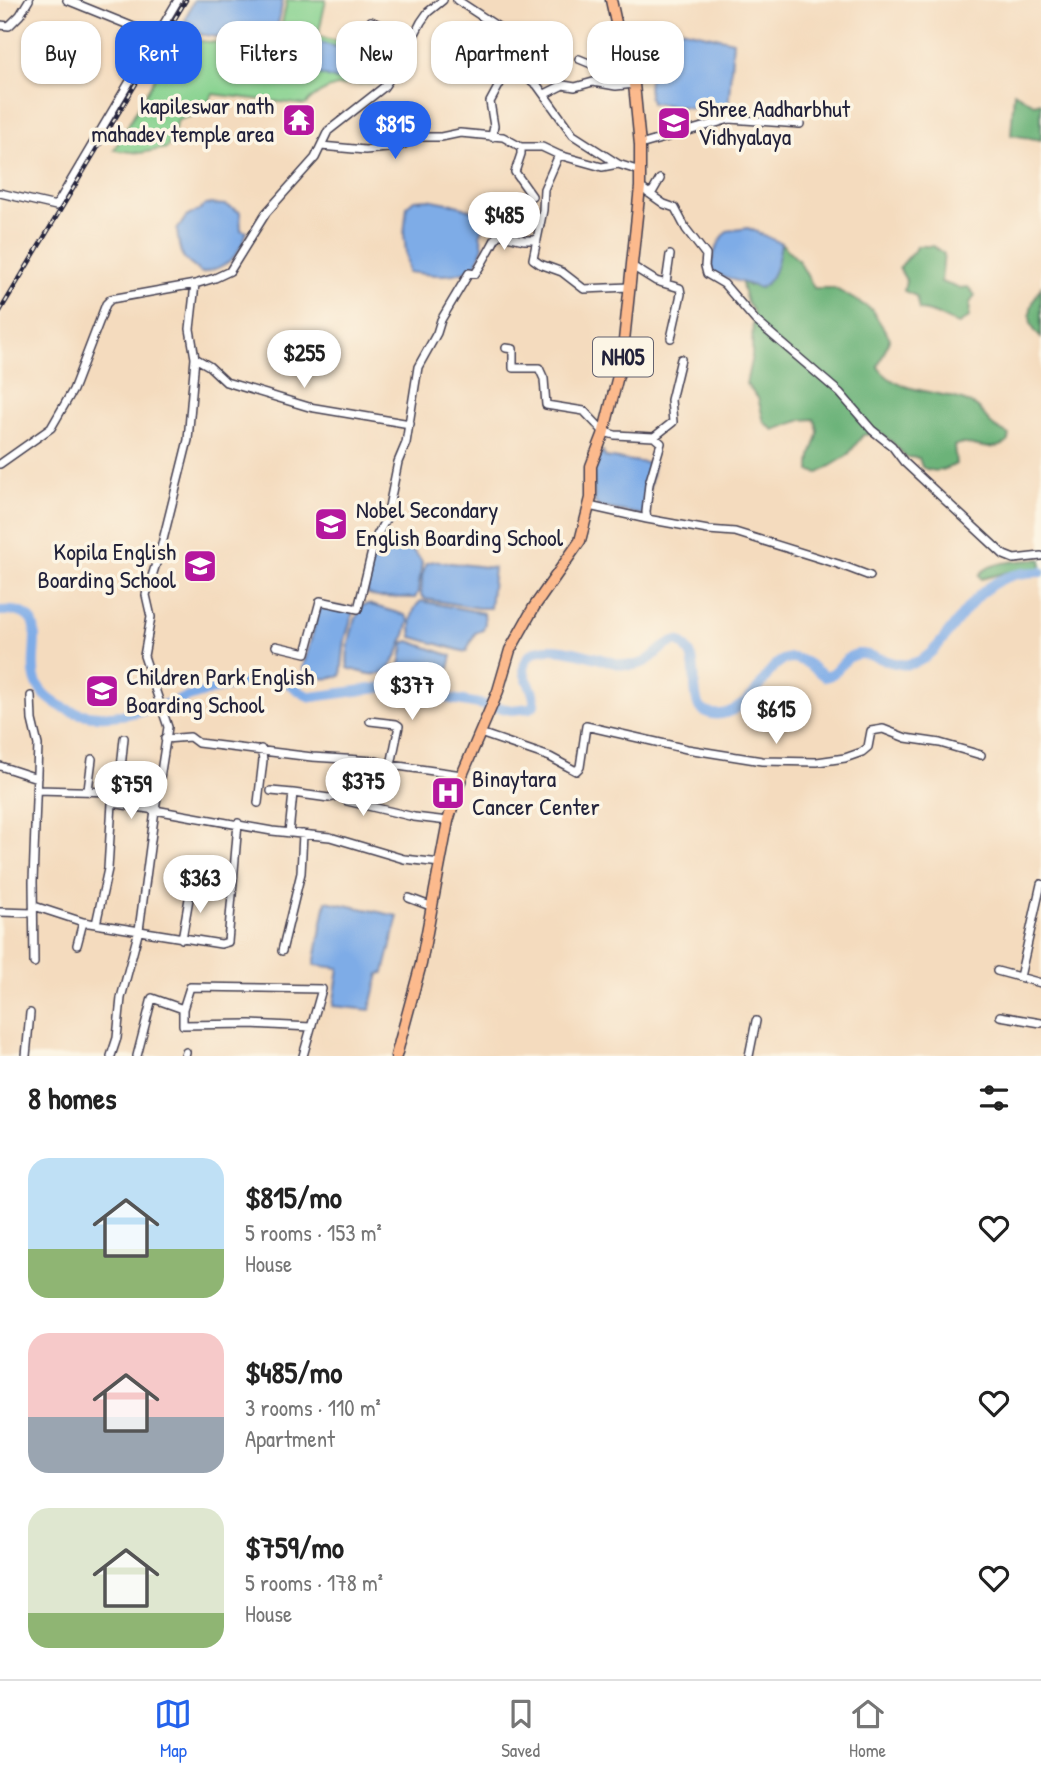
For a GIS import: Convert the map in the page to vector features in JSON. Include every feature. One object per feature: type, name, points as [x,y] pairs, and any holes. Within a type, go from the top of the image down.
[{"type":"main road","name":"NH05","points":[[611,0],[616,21]]},
{"type":"main road","name":"NH05","points":[[396,1056],[421,964],[448,821],[462,775],[498,691],[510,650],[534,607],[580,541],[589,506],[591,466],[604,432],[622,360],[629,287],[644,190],[640,171],[634,84]]},
{"type":"street","points":[[0,25],[9,26],[29,0]]},
{"type":"street","points":[[66,0],[118,21]]},
{"type":"street","points":[[165,21],[177,0]]},
{"type":"street","points":[[417,29],[428,12],[443,0]]},
{"type":"street","points":[[457,0],[489,21]]},
{"type":"street","points":[[579,59],[587,62]]},
{"type":"street","points":[[0,193],[56,206],[128,84]]},
{"type":"street","points":[[0,464],[51,428],[73,390],[106,304],[111,299],[195,284],[229,271],[266,213],[315,158],[328,131],[386,84]]},
{"type":"street","points":[[492,137],[494,126],[490,102],[500,84]]},
{"type":"street","points":[[534,84],[545,94],[562,123],[573,135],[618,164],[640,171]]},
{"type":"street","points":[[545,94],[563,85],[575,87],[587,84]]},
{"type":"street","points":[[604,84],[634,84]]},
{"type":"street","points":[[640,145],[730,120],[800,124]]},
{"type":"street","points":[[321,146],[365,150],[398,147],[419,137],[440,138],[456,133],[503,137],[521,147],[542,147],[559,155],[602,167],[618,164]]},
{"type":"street","points":[[521,147],[515,172],[532,195]]},
{"type":"street","points":[[559,155],[544,189],[543,211],[533,258],[540,264],[562,272],[584,289],[629,287]]},
{"type":"street","points":[[644,190],[653,191],[660,179]]},
{"type":"street","points":[[644,190],[675,208],[686,229],[706,255],[707,274],[724,284],[755,320],[840,393],[904,462],[1004,555],[1014,559],[1041,556]]},
{"type":"street","points":[[276,646],[306,653],[320,601],[358,609],[375,539],[387,517],[398,465],[407,443],[418,368],[432,344],[441,320],[462,283],[469,273],[475,274],[498,234],[537,240]]},
{"type":"street","points":[[666,283],[670,255]]},
{"type":"street","points":[[632,265],[656,281],[680,288],[681,295],[671,338]]},
{"type":"street","points":[[111,1056],[117,1038],[121,998],[139,930],[168,727],[158,690],[144,656],[151,617],[146,596],[188,440],[195,358],[190,329],[195,284]]},
{"type":"street","points":[[506,348],[513,349],[513,368],[538,368],[544,379],[546,405],[584,411],[604,432],[654,437],[661,443],[649,484],[647,519]]},
{"type":"street","points":[[195,358],[209,366],[226,382],[309,407],[410,424]]},
{"type":"street","points":[[654,437],[673,422],[671,400],[681,359]]},
{"type":"street","points":[[589,506],[698,529],[735,532],[870,576]]},
{"type":"street","points":[[31,696],[32,720],[38,745],[33,882],[34,963]]},
{"type":"street","points":[[370,721],[399,726],[391,765]]},
{"type":"street","points":[[480,733],[550,757],[576,771],[580,767],[586,726],[753,761],[817,762],[845,758],[868,747],[872,730],[878,728],[981,755]]},
{"type":"street","points":[[165,739],[190,737],[198,743],[312,757],[376,761],[462,775]]},
{"type":"street","points":[[96,924],[108,869],[112,803],[121,768],[124,738]]},
{"type":"street","points":[[258,803],[263,760],[261,749]]},
{"type":"street","points":[[88,790],[92,759]]},
{"type":"street","points":[[0,766],[37,778]]},
{"type":"street","points":[[37,790],[114,792]]},
{"type":"street","points":[[271,791],[329,798],[341,795],[347,800],[414,817],[448,821]]},
{"type":"street","points":[[289,833],[293,793]]},
{"type":"street","points":[[112,803],[289,833],[330,837],[404,859],[441,863]]},
{"type":"street","points":[[0,912],[33,909],[83,922],[182,939],[220,944],[228,942],[238,823]]},
{"type":"street","points":[[282,951],[301,873],[303,834]]},
{"type":"street","points":[[1020,977],[1041,884]]},
{"type":"street","points":[[182,939],[191,887]]},
{"type":"street","points":[[409,898],[433,908]]},
{"type":"street","points":[[77,945],[83,922]]},
{"type":"street","points":[[997,971],[1041,983]]},
{"type":"street","points":[[303,1056],[322,989],[190,987],[183,1009],[183,1025],[311,1027]]},
{"type":"street","points":[[137,1056],[152,998],[183,1009]]},
{"type":"street","points":[[26,1056],[30,1013]]},
{"type":"street","points":[[1000,1016],[1041,1023]]},
{"type":"street","points":[[749,1056],[756,1021]]},
{"type":"green space","points":[[287,0],[326,0],[321,21],[283,21]]},
{"type":"green space","points":[[322,37],[336,41],[336,84],[354,84],[336,86],[321,92],[305,105],[213,94],[201,113],[178,120],[167,148],[140,153],[114,150],[151,84],[202,84],[202,41],[216,42],[216,84],[322,84]]},
{"type":"green space","points":[[1014,92],[1034,104],[1041,102],[1041,140],[1011,135]]},
{"type":"green space","points":[[781,243],[799,261],[814,288],[834,288],[871,309],[890,338],[878,367],[887,376],[909,387],[972,404],[992,425],[1009,435],[1009,441],[989,448],[958,444],[954,446],[956,464],[935,471],[922,467],[919,458],[906,457],[880,433],[863,435],[847,456],[819,473],[810,471],[818,433],[814,419],[802,420],[774,430],[764,422],[758,398],[746,384],[752,356],[753,311],[747,303],[741,281],[749,286],[778,258]]},
{"type":"green space","points":[[918,246],[933,246],[944,254],[941,282],[959,288],[968,287],[975,295],[970,303],[969,317],[959,324],[919,310],[916,296],[904,291],[906,280],[899,268]]},
{"type":"green space","points":[[1041,287],[1041,338],[1032,326],[1030,314]]},
{"type":"green space","points":[[1041,559],[1041,570],[1008,572],[981,579],[979,575],[991,566]]},
{"type":"water","points":[[194,0],[283,0],[279,21],[216,21],[216,37],[202,34],[202,21],[185,19]]},
{"type":"water","points":[[684,30],[733,41],[728,112],[651,103],[648,86],[684,84]]},
{"type":"water","points":[[322,43],[336,47],[336,80],[322,75]]},
{"type":"water","points":[[428,199],[488,216],[480,234],[483,246],[476,266],[451,274],[408,272],[404,234],[407,206],[414,200]]},
{"type":"water","points":[[210,204],[226,205],[240,212],[241,230],[247,232],[231,260],[202,273],[182,256],[177,230],[186,217]]},
{"type":"water","points":[[748,228],[781,243],[773,275],[760,288],[711,273],[715,250],[727,231]]},
{"type":"water","points":[[603,451],[605,457],[654,464],[644,515],[599,507],[595,503],[592,469]]},
{"type":"water","points":[[379,539],[397,543],[419,557],[422,562],[415,598],[377,597],[368,594],[368,573]]},
{"type":"water","points":[[434,561],[494,568],[490,608],[425,599],[421,595],[422,576],[426,563]]},
{"type":"water","points":[[421,601],[484,613],[483,630],[475,633],[466,652],[412,637],[412,617]]},
{"type":"water","points":[[321,604],[346,608],[353,612],[345,640],[341,675],[327,679],[303,672]]},
{"type":"water","points":[[368,604],[405,615],[409,621],[395,660],[386,672],[381,674],[368,674],[348,668],[353,627],[359,611],[363,605]]},
{"type":"water","points":[[409,641],[452,656],[446,681],[422,681],[399,671],[404,643]]},
{"type":"water","points":[[326,901],[398,916],[384,973],[379,974],[370,1010],[333,1006],[339,968],[314,965]]},
{"type":"waterway","points":[[0,611],[17,611],[27,616],[33,624],[35,634],[34,670],[38,685],[54,702],[80,714],[98,716],[137,712],[220,688],[275,680],[286,682],[312,697],[386,687],[512,710],[530,708],[534,705],[534,699],[524,671],[527,659],[534,652],[559,649],[635,665],[648,660],[670,643],[678,641],[686,647],[693,662],[699,707],[706,712],[720,714],[734,710],[746,701],[757,691],[773,667],[791,658],[810,665],[825,677],[834,673],[848,658],[858,654],[897,664],[921,660],[936,648],[984,591],[1008,577],[1041,572]]},
{"type":"railway","points":[[0,311],[186,0]]},
{"type":"place","name":"kapileswar nath mahadev temple area","points":[[299,120]]},
{"type":"place","name":"Shree Aadharbhut Vidhyalaya","points":[[674,123]]},
{"type":"place","name":"Nobel Secondary English Boarding School","points":[[331,524]]},
{"type":"place","name":"Kopila English Boarding School","points":[[200,566]]},
{"type":"place","name":"Children Park English Boarding School","points":[[102,691]]},
{"type":"place","name":"Binaytara Cancer Center","points":[[448,793]]}]
